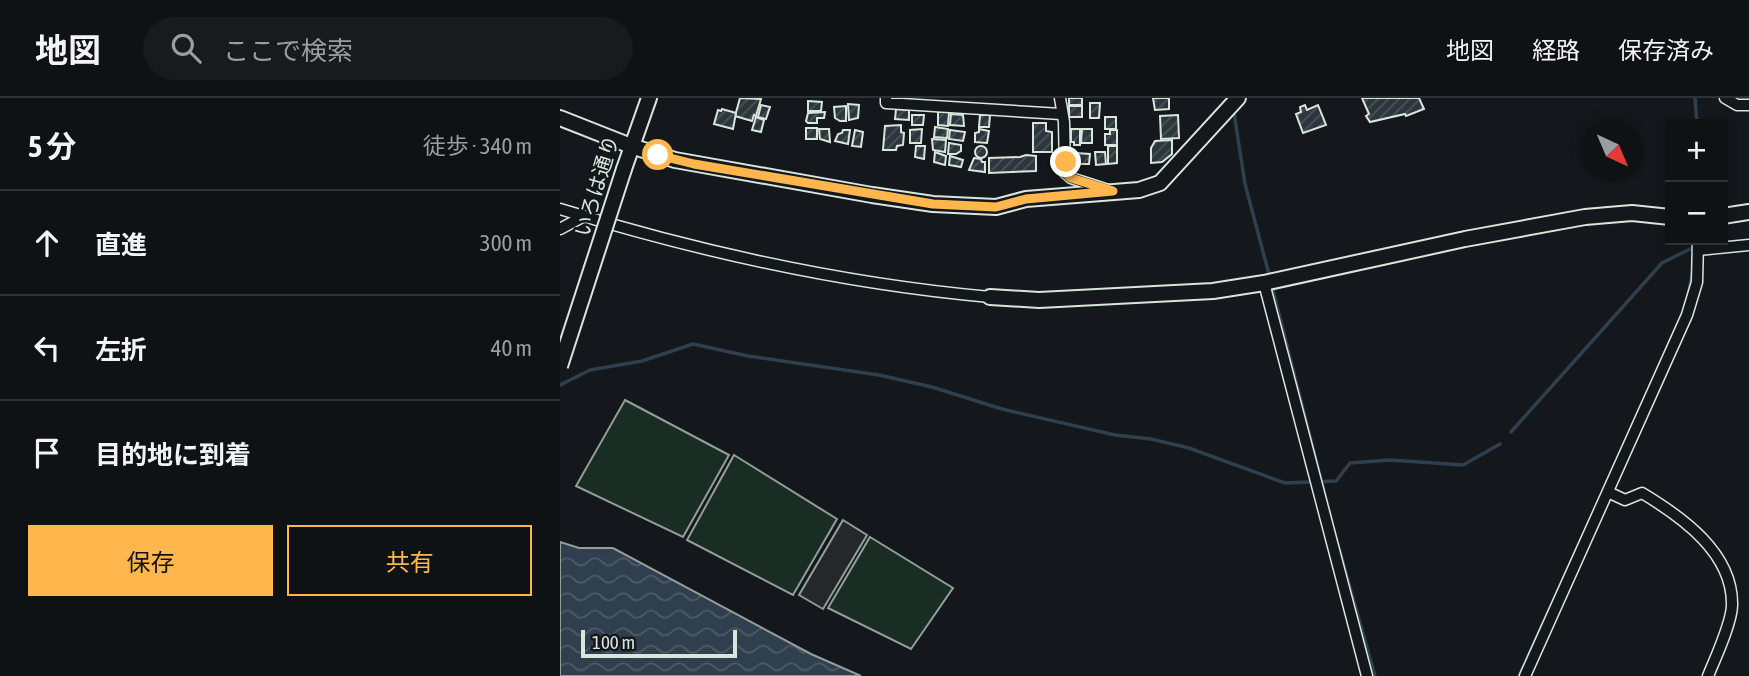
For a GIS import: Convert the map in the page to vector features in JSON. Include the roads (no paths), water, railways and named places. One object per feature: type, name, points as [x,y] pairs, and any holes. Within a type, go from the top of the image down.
[{"type":"street","points":[[887,98],[886,103],[1061,114]]},
{"type":"street","points":[[1060,98],[1064,122],[1065,173],[1071,178],[1113,191]]},
{"type":"street","points":[[1725,98],[1737,105],[1749,105]]},
{"type":"street","name":"いろは通り","points":[[560,366],[631,146],[649,99]]},
{"type":"street","points":[[560,118],[631,146],[694,164],[933,204],[996,207],[1026,199],[1139,190],[1160,183],[1234,100]]},
{"type":"street","points":[[560,209],[685,244],[790,268],[941,293],[1039,300],[1213,290],[1267,282],[1465,239],[1584,217],[1632,213],[1665,216]]},
{"type":"street","points":[[1728,215],[1749,211]]},
{"type":"street","points":[[560,229],[584,216]]},
{"type":"street","points":[[1525,676],[1688,315],[1697,282],[1698,245]]},
{"type":"street","points":[[1728,245],[1749,245]]},
{"type":"street","points":[[1267,282],[1317,489],[1367,676]]},
{"type":"street","points":[[1608,492],[1625,500],[1642,493],[1659,503],[1689,526],[1723,564],[1730,582],[1733,607],[1708,676]]},
{"type":"water","points":[[560,542],[579,548],[613,548],[811,654],[861,676],[560,676]]},
{"type":"waterway","points":[[1695,98],[1697,119]]},
{"type":"waterway","points":[[1234,113],[1245,184],[1270,278]]},
{"type":"waterway","points":[[1728,242],[1747,241]]},
{"type":"waterway","points":[[1511,432],[1662,263],[1696,246]]},
{"type":"waterway","points":[[1688,296],[1693,269]]},
{"type":"waterway","points":[[1272,286],[1333,527],[1375,676]]},
{"type":"waterway","points":[[560,385],[590,370],[642,361],[693,344],[748,356],[879,375],[932,387],[1002,409],[1115,435],[1151,439],[1189,448],[1285,483],[1336,481],[1350,463],[1390,460],[1463,465],[1500,444]]},
{"type":"waterway","points":[[1519,676],[1585,531]]}]
